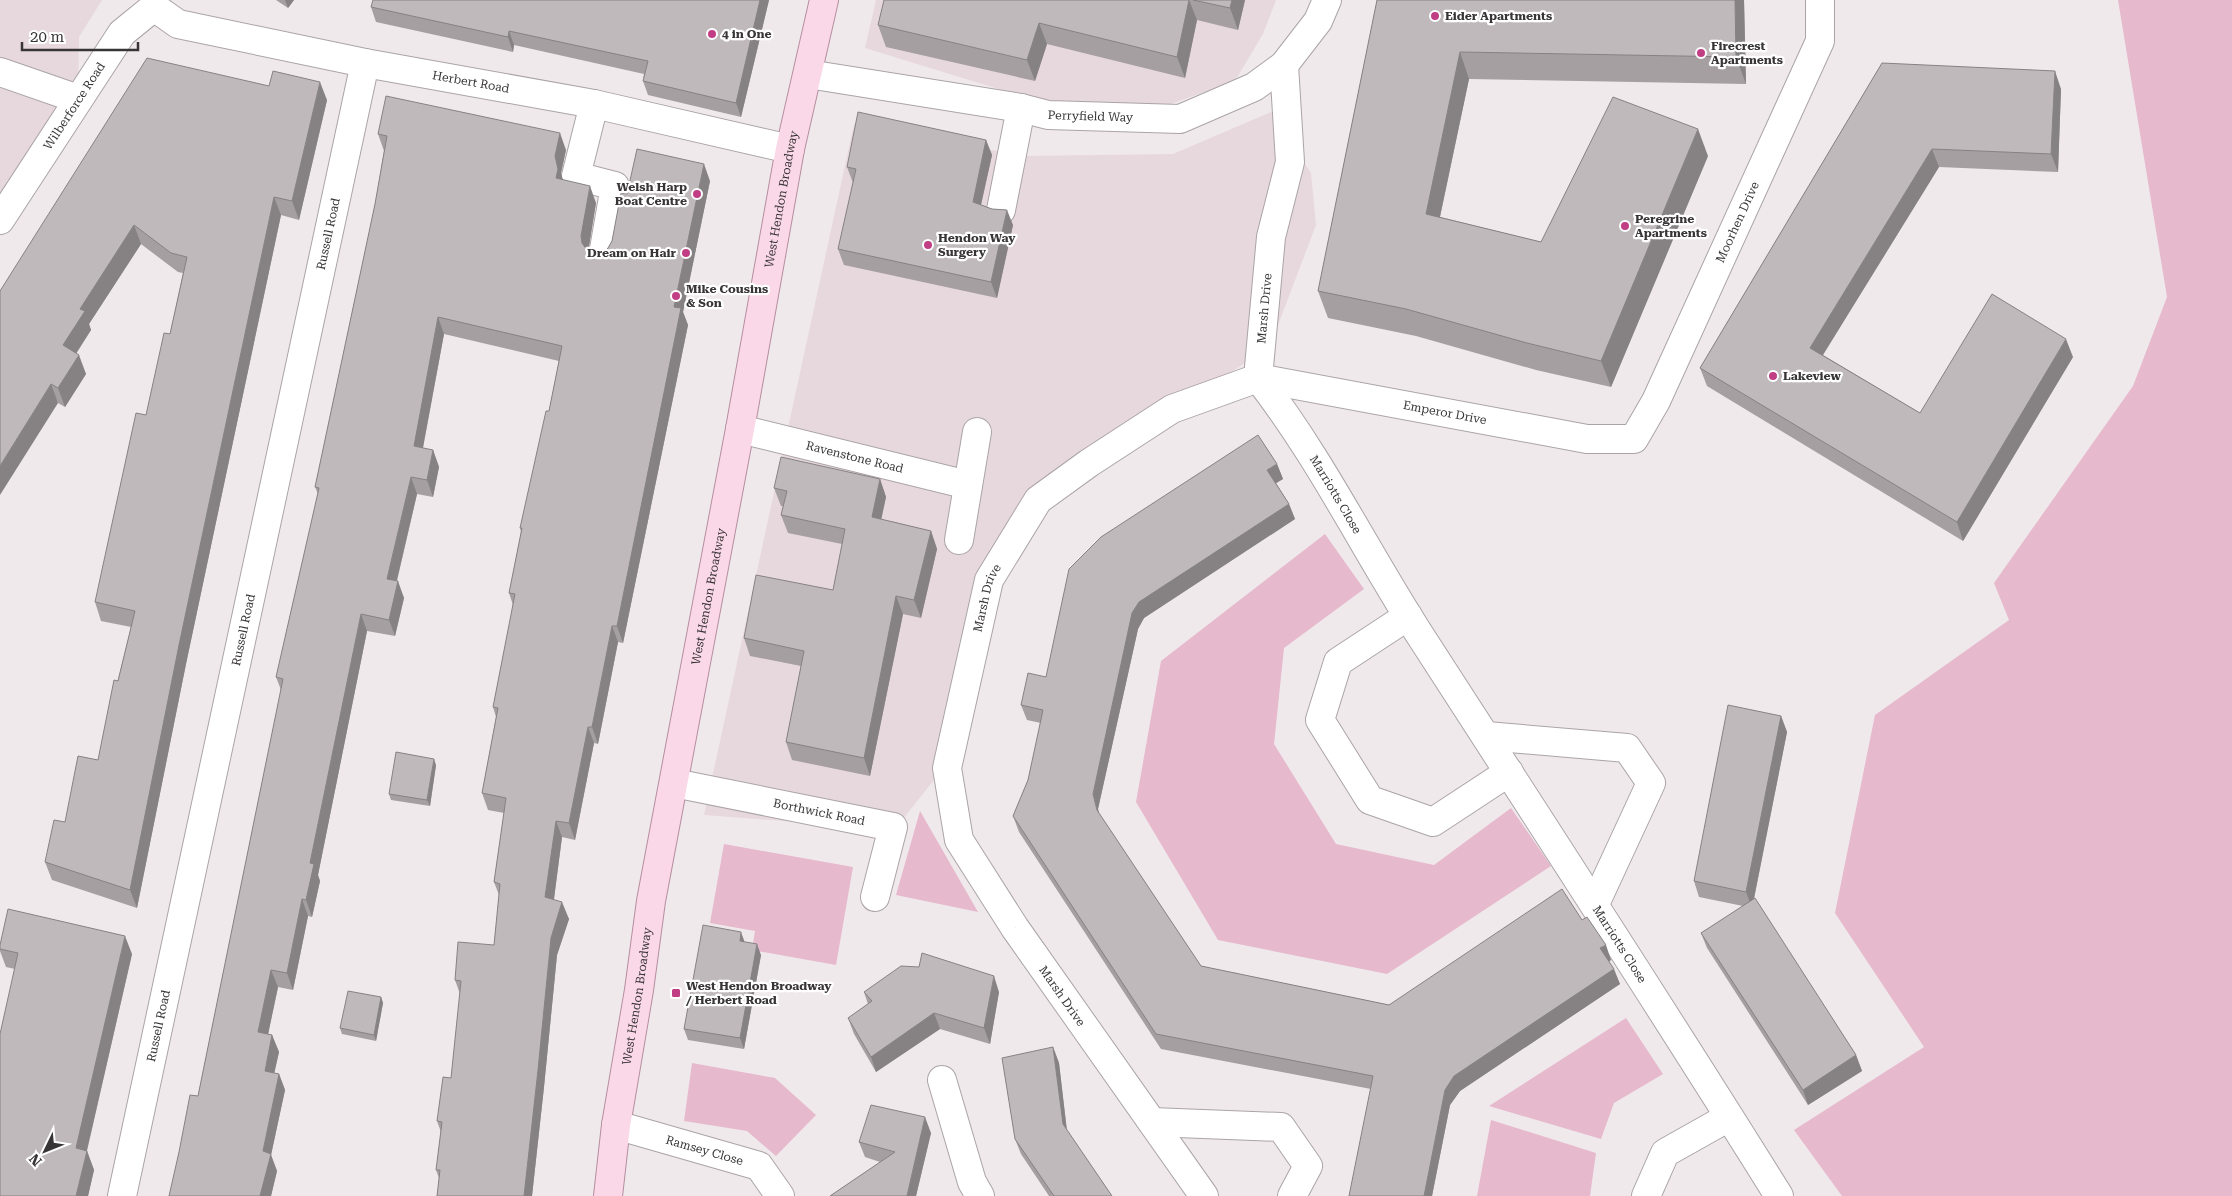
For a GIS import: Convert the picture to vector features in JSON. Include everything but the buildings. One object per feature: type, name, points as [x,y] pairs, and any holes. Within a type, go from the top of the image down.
[{"type":"main road","name":"West Hendon Broadway","points":[[608,1196],[616,1125],[639,990],[651,901],[740,429],[790,149],[824,0]]},
{"type":"street","name":"Perryfield Way","points":[[808,74],[1021,108],[1048,115],[1180,119],[1254,86],[1284,65],[1318,21],[1327,0]]},
{"type":"street","name":"Moorhen Drive","points":[[1634,439],[1656,401],[1820,41],[1820,0]]},
{"type":"street","name":"Herbert Road","points":[[153,3],[178,24],[365,63],[594,104],[790,149]]},
{"type":"street","name":"Wilberforce Road","points":[[0,220],[122,33],[153,3]]},
{"type":"street","name":"Russell Road","points":[[122,1196],[365,63]]},
{"type":"street","name":"Marsh Drive","points":[[1204,1196],[1015,928],[960,840],[947,768],[989,580],[1038,500],[1089,463],[1172,409],[1258,378],[1271,237],[1290,162],[1284,65]]},
{"type":"street","points":[[1,75],[78,99]]},
{"type":"street","points":[[594,104],[576,176],[615,186],[603,255]]},
{"type":"street","points":[[1000,210],[1021,108]]},
{"type":"street","name":"Emperor Drive","points":[[1258,378],[1587,439],[1634,439]]},
{"type":"street","name":"Marriotts Close","points":[[1258,378],[1278,403],[1408,616],[1594,904],[1778,1196]]},
{"type":"street","name":"Ravenstone Road","points":[[740,429],[968,485]]},
{"type":"street","points":[[959,540],[977,432]]},
{"type":"street","points":[[1408,616],[1338,662],[1320,720],[1370,800],[1433,822],[1509,772]]},
{"type":"street","points":[[1486,736],[1627,748],[1651,784],[1594,904]]},
{"type":"street","name":"Borthwick Road","points":[[674,783],[893,827],[875,897]]},
{"type":"street","points":[[942,1080],[972,1182],[980,1196]]},
{"type":"street","points":[[1646,1196],[1665,1153],[1729,1117]]},
{"type":"street","points":[[1152,1122],[1281,1127],[1308,1166],[1292,1196]]},
{"type":"street","name":"Ramsey Close","points":[[616,1125],[759,1166],[780,1196]]},
{"type":"shaded area","points":[[0,0],[102,0],[79,37],[78,99],[0,219]]},
{"type":"shaded area","points":[[876,0],[1276,0],[1263,34],[1235,81],[1151,111],[1028,98],[865,48]]},
{"type":"shaded area","points":[[2118,0],[2232,0],[2232,1196],[1842,1196],[1794,1130],[1924,1047],[1835,913],[1875,715],[2009,620],[1994,583],[2133,386],[2167,297]]},
{"type":"shaded area","points":[[1271,112],[1311,173],[1316,225],[1258,378],[1256,356],[1038,495],[988,579],[945,766],[895,829],[704,815],[854,124],[1023,156],[1173,154]]},
{"type":"shaded area","points":[[1325,534],[1364,589],[1284,648],[1274,744],[1336,844],[1434,865],[1511,808],[1551,866],[1387,974],[1218,940],[1136,802],[1161,661]]},
{"type":"shaded area","points":[[920,811],[978,912],[896,895]]},
{"type":"shaded area","points":[[724,844],[853,867],[836,965],[752,950],[755,931],[710,923]]},
{"type":"shaded area","points":[[1626,1018],[1663,1074],[1614,1103],[1601,1139],[1489,1106]]},
{"type":"shaded area","points":[[692,1063],[775,1078],[816,1115],[776,1156],[747,1131],[684,1121]]},
{"type":"shaded area","points":[[1491,1120],[1596,1153],[1590,1196],[1477,1196]]},
{"type":"place","name":"Eider Apartments","points":[[1435,16]]},
{"type":"place","name":"4 in One","points":[[712,34]]},
{"type":"place","name":"Firecrest Apartments","points":[[1701,53]]},
{"type":"place","name":"Welsh Harp Boat Centre","points":[[697,194]]},
{"type":"place","name":"Peregrine Apartments","points":[[1625,226]]},
{"type":"place","name":"Hendon Way Surgery","points":[[928,245]]},
{"type":"place","name":"Dream on Hair","points":[[686,253]]},
{"type":"place","name":"Mike Cousins & Son","points":[[676,296]]},
{"type":"place","name":"Lakeview","points":[[1773,376]]},
{"type":"place","name":"West Hendon Broadway / Herbert Road","points":[[676,993]]}]
